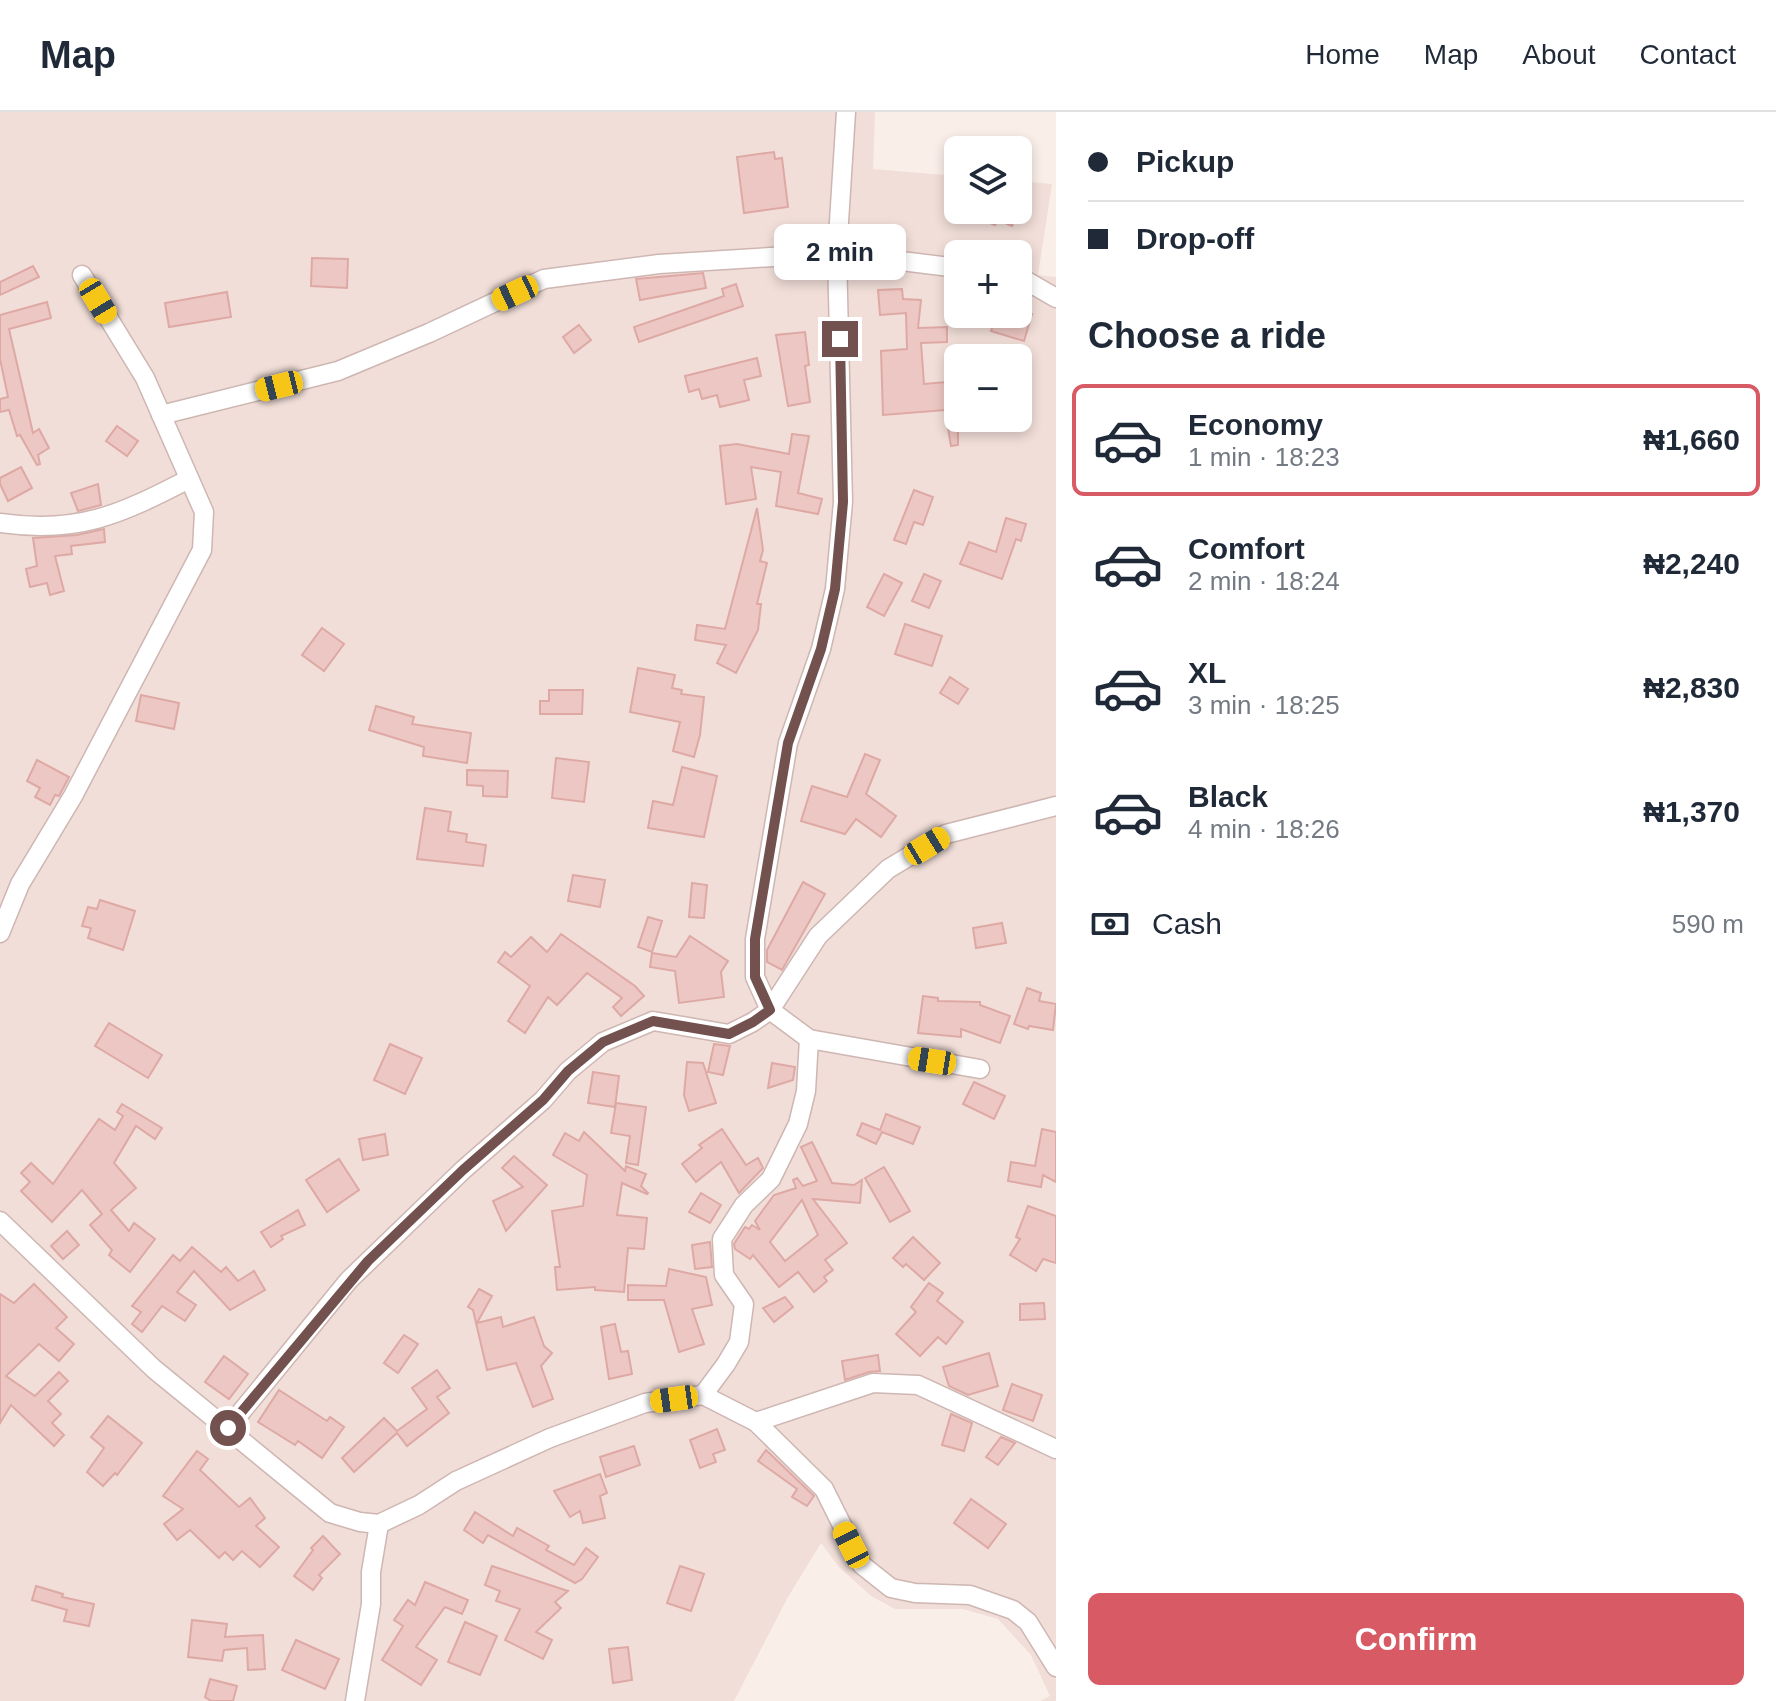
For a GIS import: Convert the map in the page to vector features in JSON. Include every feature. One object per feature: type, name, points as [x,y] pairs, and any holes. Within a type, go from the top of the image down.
[{"type":"street","points":[[846,112],[837,253],[843,502],[835,589],[821,649],[788,743],[755,939],[755,977],[770,1010],[809,1039],[980,1069]]},
{"type":"street","points":[[161,415],[338,371],[429,333],[544,279],[659,264],[837,253],[944,266]]},
{"type":"street","points":[[0,933],[20,884],[73,796],[202,550],[204,512],[187,480],[145,378],[82,275]]},
{"type":"street","points":[[1032,284],[1056,298]]},
{"type":"street","points":[[0,523],[36,528],[92,523],[187,480]]},
{"type":"street","points":[[228,1428],[368,1261],[463,1170],[543,1100],[568,1071],[603,1042],[653,1021],[729,1034],[753,1022],[770,1010],[818,936],[888,869],[946,834],[1056,806]]},
{"type":"street","points":[[703,1395],[739,1342],[744,1304],[724,1275],[722,1239],[744,1205],[771,1179],[798,1124],[806,1091],[809,1039]]},
{"type":"street","points":[[0,1221],[154,1369],[330,1513],[379,1524],[419,1505],[456,1481],[550,1438],[645,1403],[703,1395],[756,1422],[824,1489],[862,1565],[891,1588],[915,1593],[970,1595],[1013,1610],[1028,1622],[1056,1667]]},
{"type":"street","points":[[756,1422],[873,1383],[918,1385],[1056,1449]]},
{"type":"street","points":[[355,1701],[371,1604],[371,1572],[379,1524]]},
{"type":"shaded area","points":[[0,112],[875,112],[873,169],[944,175],[944,224],[1032,224],[1032,182],[1052,184],[1038,275],[1056,277],[1056,1701],[1040,1701],[1050,1696],[1031,1655],[998,1619],[963,1609],[895,1609],[871,1596],[839,1567],[821,1543],[788,1597],[734,1701],[0,1701]]},
{"type":"building","points":[[774,152],[775,159],[782,158],[788,207],[744,213],[737,157]]},
{"type":"building","points":[[312,258],[348,259],[347,288],[311,286]]},
{"type":"building","points":[[33,266],[39,277],[0,295],[0,282]]},
{"type":"building","points":[[703,273],[706,288],[640,300],[636,279]]},
{"type":"building","points":[[736,284],[743,306],[639,342],[634,327],[724,296],[722,289]]},
{"type":"building","points":[[902,289],[903,299],[921,300],[918,328],[947,328],[947,342],[921,343],[924,384],[944,382],[944,410],[883,415],[881,351],[907,349],[906,313],[880,315],[878,290]]},
{"type":"building","points":[[227,292],[231,317],[169,327],[165,303]]},
{"type":"building","points":[[47,302],[51,318],[9,329],[33,433],[39,429],[49,448],[38,455],[40,464],[37,465],[20,435],[17,436],[9,410],[0,412],[0,399],[8,397],[0,359],[0,315]]},
{"type":"building","points":[[579,325],[591,340],[574,353],[563,337]]},
{"type":"building","points":[[992,328],[1028,328],[1024,341],[991,331]]},
{"type":"building","points":[[805,332],[809,365],[805,366],[810,402],[788,406],[776,335]]},
{"type":"building","points":[[757,358],[761,376],[744,380],[749,400],[720,407],[717,395],[702,399],[699,389],[689,392],[685,376]]},
{"type":"building","points":[[117,426],[138,441],[127,456],[106,441]]},
{"type":"building","points":[[949,432],[958,432],[958,445],[951,446]]},
{"type":"building","points":[[792,434],[809,436],[798,493],[822,499],[818,514],[776,506],[781,472],[751,467],[756,499],[726,504],[720,446],[737,444],[789,454]]},
{"type":"building","points":[[21,467],[32,488],[8,501],[0,478]]},
{"type":"building","points":[[98,484],[101,505],[78,511],[71,493]]},
{"type":"building","points":[[914,490],[933,497],[923,525],[914,522],[906,544],[894,540]]},
{"type":"building","points":[[757,508],[763,550],[760,561],[767,563],[757,604],[761,604],[758,630],[736,673],[717,663],[726,645],[695,640],[697,625],[725,629]]},
{"type":"building","points":[[1006,518],[1026,524],[1021,541],[1016,539],[1002,579],[960,564],[969,542],[996,552]]},
{"type":"building","points":[[104,529],[105,542],[71,546],[72,554],[55,556],[64,591],[50,595],[47,583],[30,587],[26,569],[37,566],[33,538],[77,535]]},
{"type":"building","points":[[884,574],[902,583],[884,616],[867,607]]},
{"type":"building","points":[[924,574],[941,581],[929,608],[912,601]]},
{"type":"building","points":[[905,624],[942,636],[932,666],[895,654]]},
{"type":"building","points":[[322,628],[344,644],[324,671],[302,655]]},
{"type":"building","points":[[638,668],[675,675],[672,688],[682,690],[681,694],[704,697],[694,757],[673,751],[680,722],[630,712]]},
{"type":"building","points":[[950,677],[968,689],[958,704],[940,693]]},
{"type":"building","points":[[549,690],[583,690],[582,714],[540,714],[540,701],[549,701]]},
{"type":"building","points":[[141,695],[179,703],[174,729],[136,721]]},
{"type":"building","points":[[376,706],[414,717],[412,724],[471,733],[467,763],[423,756],[424,747],[369,730]]},
{"type":"building","points":[[865,754],[880,760],[866,794],[896,816],[881,837],[856,819],[845,834],[801,821],[812,786],[847,797]]},
{"type":"building","points":[[556,758],[589,762],[584,802],[552,798]]},
{"type":"building","points":[[37,760],[69,777],[50,805],[35,797],[40,788],[27,781]]},
{"type":"building","points":[[682,767],[717,776],[704,837],[648,828],[653,801],[673,805]]},
{"type":"building","points":[[467,770],[508,771],[507,797],[483,796],[483,786],[467,785]]},
{"type":"building","points":[[425,808],[451,812],[448,831],[467,834],[466,842],[486,845],[483,866],[417,859]]},
{"type":"building","points":[[573,875],[605,880],[600,907],[568,901]]},
{"type":"building","points":[[803,882],[825,894],[782,970],[767,962],[767,950]]},
{"type":"building","points":[[692,883],[707,885],[704,918],[689,917]]},
{"type":"building","points":[[100,900],[135,911],[123,950],[88,938],[91,928],[82,926],[88,907],[97,909]]},
{"type":"building","points":[[648,917],[662,921],[652,952],[638,947]]},
{"type":"building","points":[[1002,923],[1006,943],[976,948],[973,928]]},
{"type":"building","points":[[561,934],[635,986],[644,996],[621,1016],[613,1007],[622,998],[587,973],[557,1005],[548,997],[525,1033],[508,1021],[530,986],[498,962],[505,952],[511,957],[531,937],[547,952]]},
{"type":"building","points":[[690,936],[728,961],[721,972],[724,997],[679,1003],[675,971],[650,967],[652,953],[676,957]]},
{"type":"building","points":[[1027,988],[1041,993],[1039,1001],[1056,1004],[1053,1030],[1029,1026],[1028,1029],[1014,1024]]},
{"type":"building","points":[[923,996],[938,998],[938,1001],[980,1002],[980,1005],[1010,1016],[1000,1043],[961,1029],[961,1037],[918,1033]]},
{"type":"building","points":[[109,1023],[162,1055],[148,1078],[95,1046]]},
{"type":"building","points":[[390,1044],[422,1058],[405,1094],[374,1080]]},
{"type":"building","points":[[714,1044],[730,1046],[723,1075],[708,1072]]},
{"type":"building","points":[[687,1062],[703,1063],[716,1103],[689,1111],[684,1095]]},
{"type":"building","points":[[772,1063],[795,1067],[793,1080],[768,1088]]},
{"type":"building","points":[[593,1072],[619,1076],[615,1107],[588,1103]]},
{"type":"building","points":[[974,1082],[1005,1096],[994,1119],[963,1104]]},
{"type":"building","points":[[616,1103],[646,1107],[638,1165],[626,1163],[630,1136],[611,1133]]},
{"type":"building","points":[[122,1104],[162,1128],[155,1139],[136,1126],[114,1163],[136,1188],[111,1210],[129,1231],[134,1223],[155,1239],[130,1272],[109,1255],[112,1250],[90,1225],[102,1214],[82,1190],[52,1222],[21,1191],[30,1182],[21,1173],[31,1163],[53,1184],[99,1119],[115,1130],[123,1116],[117,1112]]},
{"type":"building","points":[[886,1114],[920,1127],[913,1144],[882,1132],[876,1144],[857,1135],[862,1123],[880,1130]]},
{"type":"building","points":[[722,1129],[746,1165],[758,1158],[763,1168],[739,1193],[721,1162],[696,1182],[682,1164],[702,1148],[699,1145]]},
{"type":"building","points":[[1042,1129],[1056,1132],[1056,1182],[1043,1175],[1041,1187],[1008,1181],[1011,1162],[1035,1166]]},
{"type":"building","points":[[584,1132],[625,1171],[626,1166],[646,1174],[641,1186],[647,1194],[622,1183],[617,1215],[647,1218],[644,1249],[628,1248],[624,1292],[595,1290],[595,1287],[557,1290],[555,1267],[560,1267],[552,1211],[583,1206],[587,1175],[553,1155],[565,1133],[579,1141]]},
{"type":"building","points":[[385,1134],[388,1155],[363,1160],[359,1139]]},
{"type":"building","points":[[812,1142],[832,1183],[854,1185],[862,1180],[860,1203],[813,1199],[847,1243],[825,1260],[833,1270],[824,1277],[827,1281],[814,1292],[798,1272],[779,1287],[753,1255],[750,1259],[735,1249],[734,1244],[745,1227],[749,1229],[752,1225],[760,1230],[755,1221],[774,1195],[796,1188],[793,1180],[797,1178],[803,1186],[817,1181],[801,1147]],"holes":[[[802,1200],[818,1235],[785,1261],[770,1242]]]},
{"type":"building","points":[[514,1156],[547,1185],[506,1231],[493,1201],[523,1187],[502,1168]]},
{"type":"building","points":[[339,1159],[359,1190],[327,1212],[306,1180]]},
{"type":"building","points":[[884,1167],[910,1211],[890,1222],[865,1178]]},
{"type":"building","points":[[701,1193],[721,1205],[710,1223],[689,1212]]},
{"type":"building","points":[[1028,1206],[1056,1216],[1056,1263],[1043,1259],[1036,1271],[1010,1255],[1020,1239],[1016,1237]]},
{"type":"building","points":[[298,1210],[305,1225],[281,1236],[283,1239],[271,1247],[261,1232]]},
{"type":"building","points":[[67,1231],[79,1245],[63,1259],[51,1246]]},
{"type":"building","points":[[913,1237],[940,1263],[924,1280],[906,1264],[903,1267],[893,1258]]},
{"type":"building","points":[[710,1242],[712,1267],[695,1269],[692,1245]]},
{"type":"building","points":[[192,1247],[221,1272],[226,1267],[238,1281],[254,1271],[265,1290],[230,1310],[194,1271],[177,1292],[196,1305],[185,1321],[162,1306],[142,1332],[132,1324],[141,1312],[132,1306],[173,1255],[180,1261]]},
{"type":"building","points":[[669,1269],[706,1277],[712,1305],[692,1309],[704,1344],[679,1352],[664,1300],[628,1300],[628,1285],[666,1286]]},
{"type":"building","points":[[929,1283],[943,1293],[937,1301],[963,1322],[946,1344],[938,1337],[920,1356],[896,1334],[916,1312],[911,1307]]},
{"type":"building","points":[[34,1284],[67,1317],[56,1328],[74,1344],[59,1361],[39,1344],[6,1376],[35,1396],[59,1372],[68,1381],[48,1401],[61,1414],[52,1423],[64,1435],[54,1446],[11,1405],[0,1423],[0,1294],[14,1303]]},
{"type":"building","points":[[479,1289],[492,1296],[477,1323],[501,1317],[503,1327],[534,1317],[544,1346],[552,1353],[541,1366],[553,1399],[533,1407],[516,1363],[487,1370],[473,1310],[468,1307]]},
{"type":"building","points":[[785,1297],[793,1307],[774,1322],[763,1308]]},
{"type":"building","points":[[1044,1303],[1045,1319],[1020,1320],[1020,1304]]},
{"type":"building","points":[[615,1324],[621,1352],[628,1351],[632,1374],[609,1379],[601,1327]]},
{"type":"building","points":[[404,1335],[418,1344],[398,1373],[384,1363]]},
{"type":"building","points":[[989,1353],[998,1386],[968,1395],[949,1386],[943,1367]]},
{"type":"building","points":[[878,1355],[880,1371],[845,1380],[842,1361]]},
{"type":"building","points":[[224,1356],[248,1374],[229,1399],[205,1382]]},
{"type":"building","points":[[437,1370],[450,1388],[437,1397],[449,1413],[407,1446],[397,1433],[354,1472],[342,1458],[384,1418],[397,1431],[427,1409],[412,1388]]},
{"type":"building","points":[[1012,1384],[1042,1395],[1033,1421],[1003,1410]]},
{"type":"building","points":[[279,1390],[327,1421],[330,1417],[344,1427],[322,1458],[298,1441],[295,1445],[258,1422]]},
{"type":"building","points":[[951,1414],[972,1423],[964,1451],[942,1445]]},
{"type":"building","points":[[108,1416],[142,1443],[117,1475],[115,1473],[103,1486],[87,1472],[104,1448],[91,1437]]},
{"type":"building","points":[[717,1429],[725,1450],[713,1454],[716,1462],[700,1468],[690,1440]]},
{"type":"building","points":[[1001,1437],[1015,1443],[998,1465],[986,1457]]},
{"type":"building","points":[[634,1446],[640,1465],[606,1477],[600,1457]]},
{"type":"building","points":[[766,1450],[814,1496],[807,1506],[792,1497],[797,1489],[758,1461]]},
{"type":"building","points":[[197,1451],[208,1459],[200,1470],[239,1507],[250,1498],[265,1518],[256,1526],[279,1547],[260,1567],[242,1551],[233,1560],[225,1552],[219,1558],[190,1530],[177,1540],[164,1524],[183,1509],[163,1496]]},
{"type":"building","points":[[600,1474],[607,1493],[600,1496],[605,1518],[583,1523],[580,1511],[570,1517],[554,1491]]},
{"type":"building","points":[[971,1499],[1006,1524],[988,1548],[954,1523]]},
{"type":"building","points":[[475,1512],[513,1536],[517,1528],[549,1546],[546,1550],[574,1565],[586,1548],[598,1557],[582,1579],[575,1583],[488,1535],[483,1543],[464,1530]]},
{"type":"building","points":[[323,1536],[340,1554],[319,1575],[322,1578],[313,1590],[294,1576],[313,1550],[311,1548]]},
{"type":"building","points":[[492,1566],[568,1591],[555,1602],[561,1608],[536,1632],[552,1640],[543,1659],[505,1640],[520,1609],[496,1601],[500,1591],[485,1585]]},
{"type":"building","points":[[680,1566],[704,1574],[691,1611],[667,1603]]},
{"type":"building","points":[[425,1582],[468,1600],[462,1614],[445,1607],[416,1647],[437,1660],[421,1685],[382,1660],[403,1626],[394,1620],[408,1600],[415,1605]]},
{"type":"building","points":[[36,1586],[63,1594],[62,1597],[94,1604],[89,1626],[64,1621],[67,1610],[32,1600]]},
{"type":"building","points":[[192,1620],[227,1624],[225,1637],[263,1635],[265,1669],[248,1670],[247,1648],[224,1650],[222,1661],[188,1657]]},
{"type":"building","points":[[465,1622],[497,1636],[480,1675],[448,1662]]},
{"type":"building","points":[[296,1640],[339,1659],[325,1689],[282,1670]]},
{"type":"building","points":[[628,1647],[632,1680],[613,1683],[609,1649]]},
{"type":"building","points":[[210,1679],[237,1686],[233,1701],[211,1701],[205,1697]]},
{"type":"route","points":[[228,1428],[349,1280],[463,1170],[543,1100],[568,1071],[603,1042],[653,1021],[729,1034],[770,1010],[755,977],[755,939],[788,743],[821,649],[835,589],[843,502],[840,339]]}]
